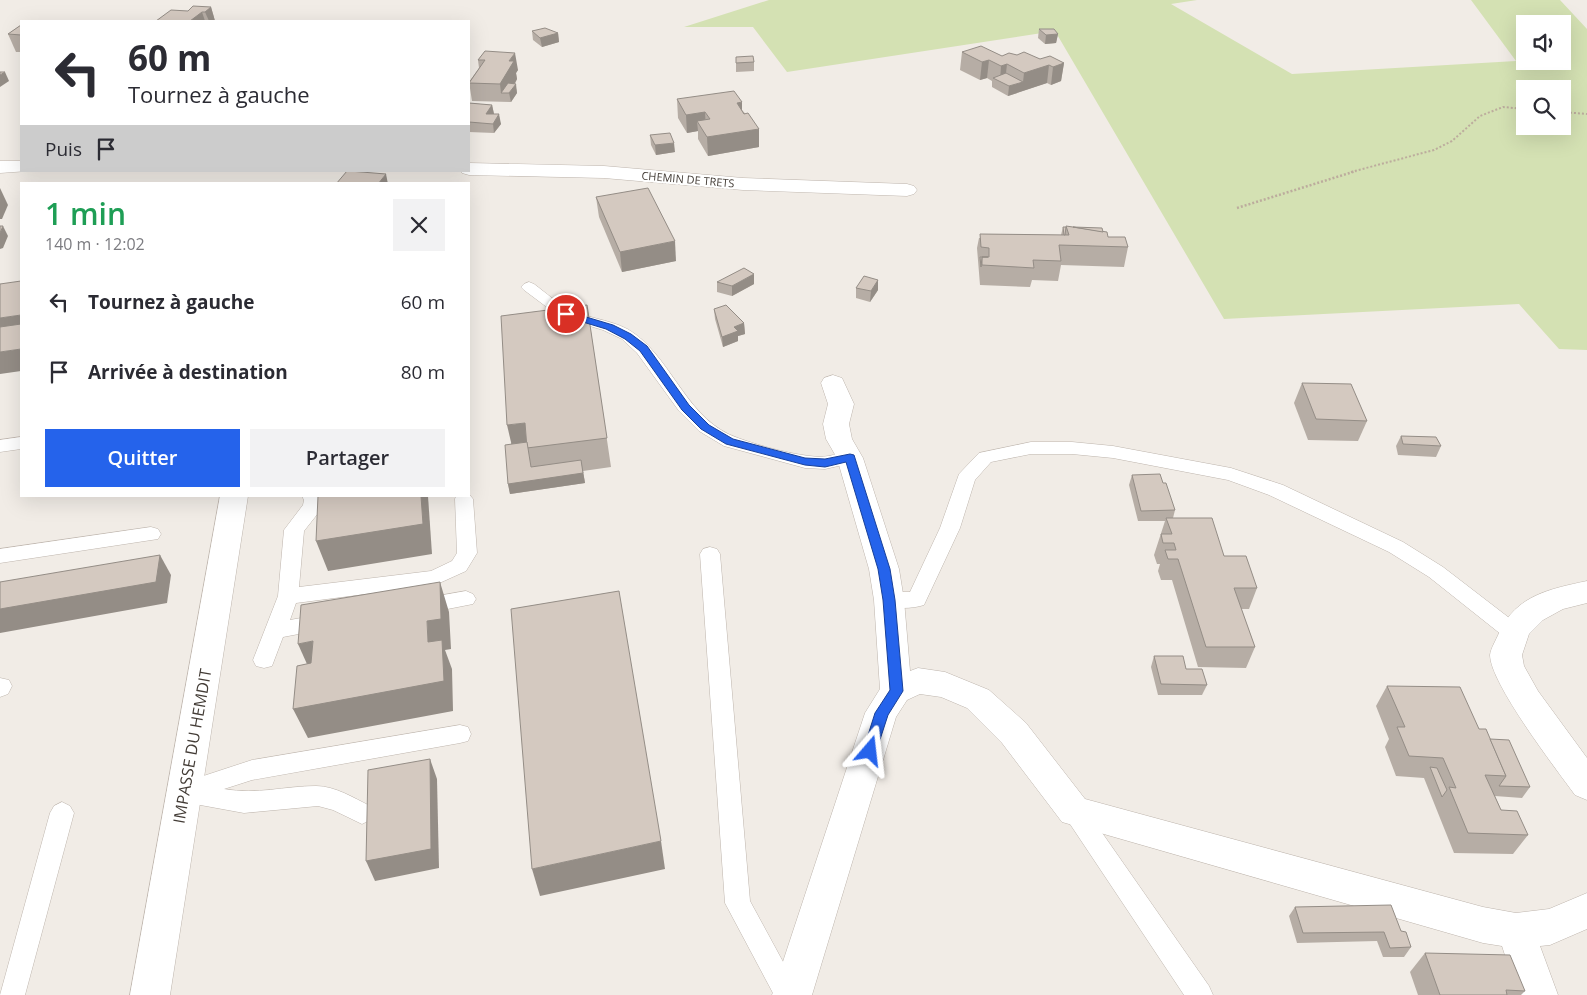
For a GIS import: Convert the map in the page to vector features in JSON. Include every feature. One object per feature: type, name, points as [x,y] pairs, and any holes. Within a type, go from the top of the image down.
[{"type":"street","points":[[0,167],[20,167]]},
{"type":"street","name":"CHEMIN DE TRETS","points":[[470,169],[604,172],[743,184],[908,190]]},
{"type":"street","points":[[834,383],[841,404],[836,424],[839,438],[850,458],[884,569],[889,600],[896,691]]},
{"type":"street","name":"IMPASSE DU HEMDIT","points":[[150,995],[184,792],[238,497]]},
{"type":"street","points":[[1587,592],[1556,599],[1529,612],[1514,633],[1506,656],[1513,679],[1587,785]]},
{"type":"street","points":[[792,995],[882,713],[896,691],[918,681],[945,685],[978,699],[1014,733],[1074,811],[1483,925],[1516,931],[1550,927],[1587,910]]},
{"type":"street","points":[[1516,931],[1538,995]]},
{"type":"lane","points":[[529,287],[566,314],[609,327],[628,336],[643,348],[692,414],[705,427],[730,442],[805,462],[825,463],[850,458]]},
{"type":"lane","points":[[0,446],[20,443]]},
{"type":"lane","points":[[889,600],[918,600],[950,528],[966,478],[986,457],[1031,448],[1072,448],[1113,452],[1231,474],[1276,490],[1396,547],[1436,572],[1514,633]]},
{"type":"lane","points":[[264,660],[288,596],[294,530],[312,507],[314,499],[312,497]]},
{"type":"lane","points":[[288,596],[434,578],[459,566],[467,553],[464,499]]},
{"type":"lane","points":[[0,556],[151,534]]},
{"type":"lane","points":[[710,554],[738,903],[788,995]]},
{"type":"lane","points":[[399,610],[466,599]]},
{"type":"lane","points":[[275,630],[342,619]]},
{"type":"lane","points":[[184,792],[252,770],[460,734]]},
{"type":"lane","points":[[184,792],[244,803],[318,796],[338,801],[362,812]]},
{"type":"lane","points":[[1074,811],[1200,995]]},
{"type":"lane","points":[[12,995],[62,813]]},
{"type":"path","points":[[1237,208],[1331,176],[1434,150],[1452,141],[1480,116],[1503,107],[1516,108]]},
{"type":"path","points":[[1571,113],[1587,114]]},
{"type":"green space","points":[[769,0],[1197,0],[1171,4],[1292,74],[1516,61],[1471,0],[1560,0],[1587,29],[1587,350],[1559,349],[1519,304],[1224,319],[1055,31],[787,72],[753,27],[684,27]]},
{"type":"building","points":[[193,6],[211,7],[191,20],[157,20],[171,10],[188,11]]},
{"type":"building","points":[[20,26],[20,35],[8,34]]},
{"type":"building","points":[[545,28],[558,33],[540,38],[532,31]]},
{"type":"building","points":[[1039,29],[1054,29],[1058,34],[1046,35]]},
{"type":"building","points":[[981,46],[1002,56],[1009,53],[1017,55],[1024,52],[1040,59],[1050,56],[1064,63],[1053,67],[1049,65],[1024,73],[1007,64],[1001,66],[989,60],[982,62],[962,52]]},
{"type":"building","points":[[485,51],[515,53],[509,61],[514,61],[500,84],[470,83],[485,60],[478,60]]},
{"type":"building","points":[[753,56],[754,62],[736,63],[736,57]]},
{"type":"building","points":[[1006,73],[1023,82],[1009,86],[993,78]]},
{"type":"building","points":[[508,83],[516,84],[509,93],[501,93]]},
{"type":"building","points":[[734,91],[742,102],[737,103],[744,114],[748,113],[759,129],[707,137],[697,121],[710,119],[705,112],[686,115],[677,99]]},
{"type":"building","points":[[470,103],[492,105],[486,114],[499,114],[493,124],[470,122]]},
{"type":"building","points":[[670,133],[674,143],[655,145],[650,135]]},
{"type":"building","points":[[346,172],[386,174],[380,182],[338,182]]},
{"type":"building","points":[[648,188],[675,241],[620,252],[596,197]]},
{"type":"building","points":[[1066,226],[1107,232],[1108,237],[1125,237],[1128,247],[1059,245],[1061,261],[1033,260],[1034,268],[982,265],[982,257],[989,257],[989,248],[981,247],[980,234],[1069,235]]},
{"type":"building","points":[[1063,227],[1066,227],[1065,235],[1064,235]]},
{"type":"building","points":[[1073,227],[1102,228],[1103,232]]},
{"type":"building","points":[[744,268],[754,274],[732,286],[717,282]]},
{"type":"building","points":[[864,276],[878,280],[871,291],[856,288]]},
{"type":"building","points":[[20,281],[20,315],[0,318],[0,284]]},
{"type":"building","points":[[587,305],[607,438],[527,448],[525,423],[507,425],[501,316]]},
{"type":"building","points":[[726,305],[744,323],[734,327],[738,331],[722,337],[714,309]]},
{"type":"building","points":[[20,324],[20,349],[0,352],[0,327]]},
{"type":"building","points":[[1302,383],[1351,384],[1367,421],[1316,419]]},
{"type":"building","points":[[1401,436],[1436,437],[1441,446],[1403,444]]},
{"type":"building","points":[[527,442],[531,467],[581,460],[583,473],[508,484],[505,445]]},
{"type":"building","points":[[1160,474],[1163,483],[1166,483],[1175,510],[1141,511],[1132,475]]},
{"type":"building","points":[[318,497],[421,497],[423,524],[316,541]]},
{"type":"building","points":[[1166,518],[1212,518],[1224,556],[1246,556],[1257,588],[1234,588],[1255,647],[1206,647],[1178,559],[1168,559],[1165,550],[1176,550],[1174,543],[1163,543],[1161,534],[1172,534]]},
{"type":"building","points":[[160,555],[156,582],[0,609],[0,582]]},
{"type":"building","points":[[440,582],[441,619],[427,621],[428,642],[442,640],[444,681],[293,709],[297,666],[311,663],[313,641],[298,644],[301,605]]},
{"type":"building","points":[[619,591],[661,841],[532,869],[511,609]]},
{"type":"building","points":[[1154,656],[1183,656],[1186,669],[1202,669],[1207,685],[1161,684]]},
{"type":"building","points":[[1387,686],[1460,687],[1479,729],[1486,729],[1506,776],[1485,775],[1501,810],[1517,811],[1528,835],[1468,833],[1449,787],[1456,788],[1443,758],[1409,756],[1397,727],[1405,727]]},
{"type":"building","points":[[1490,739],[1509,740],[1530,787],[1499,786],[1506,776]]},
{"type":"building","points":[[430,759],[431,849],[366,861],[368,770]]},
{"type":"building","points":[[1430,767],[1437,768],[1447,790],[1442,797]]},
{"type":"building","points":[[1391,905],[1401,931],[1406,932],[1411,947],[1390,948],[1384,932],[1303,933],[1295,907]]},
{"type":"building","points":[[1425,953],[1510,955],[1525,991],[1506,990],[1507,995],[1440,995]]},
{"type":"route","points":[[566,314],[609,327],[628,336],[643,348],[686,407],[705,427],[730,442],[805,462],[825,463],[850,458],[884,569],[889,600],[896,691],[882,713],[870,751]]}]
